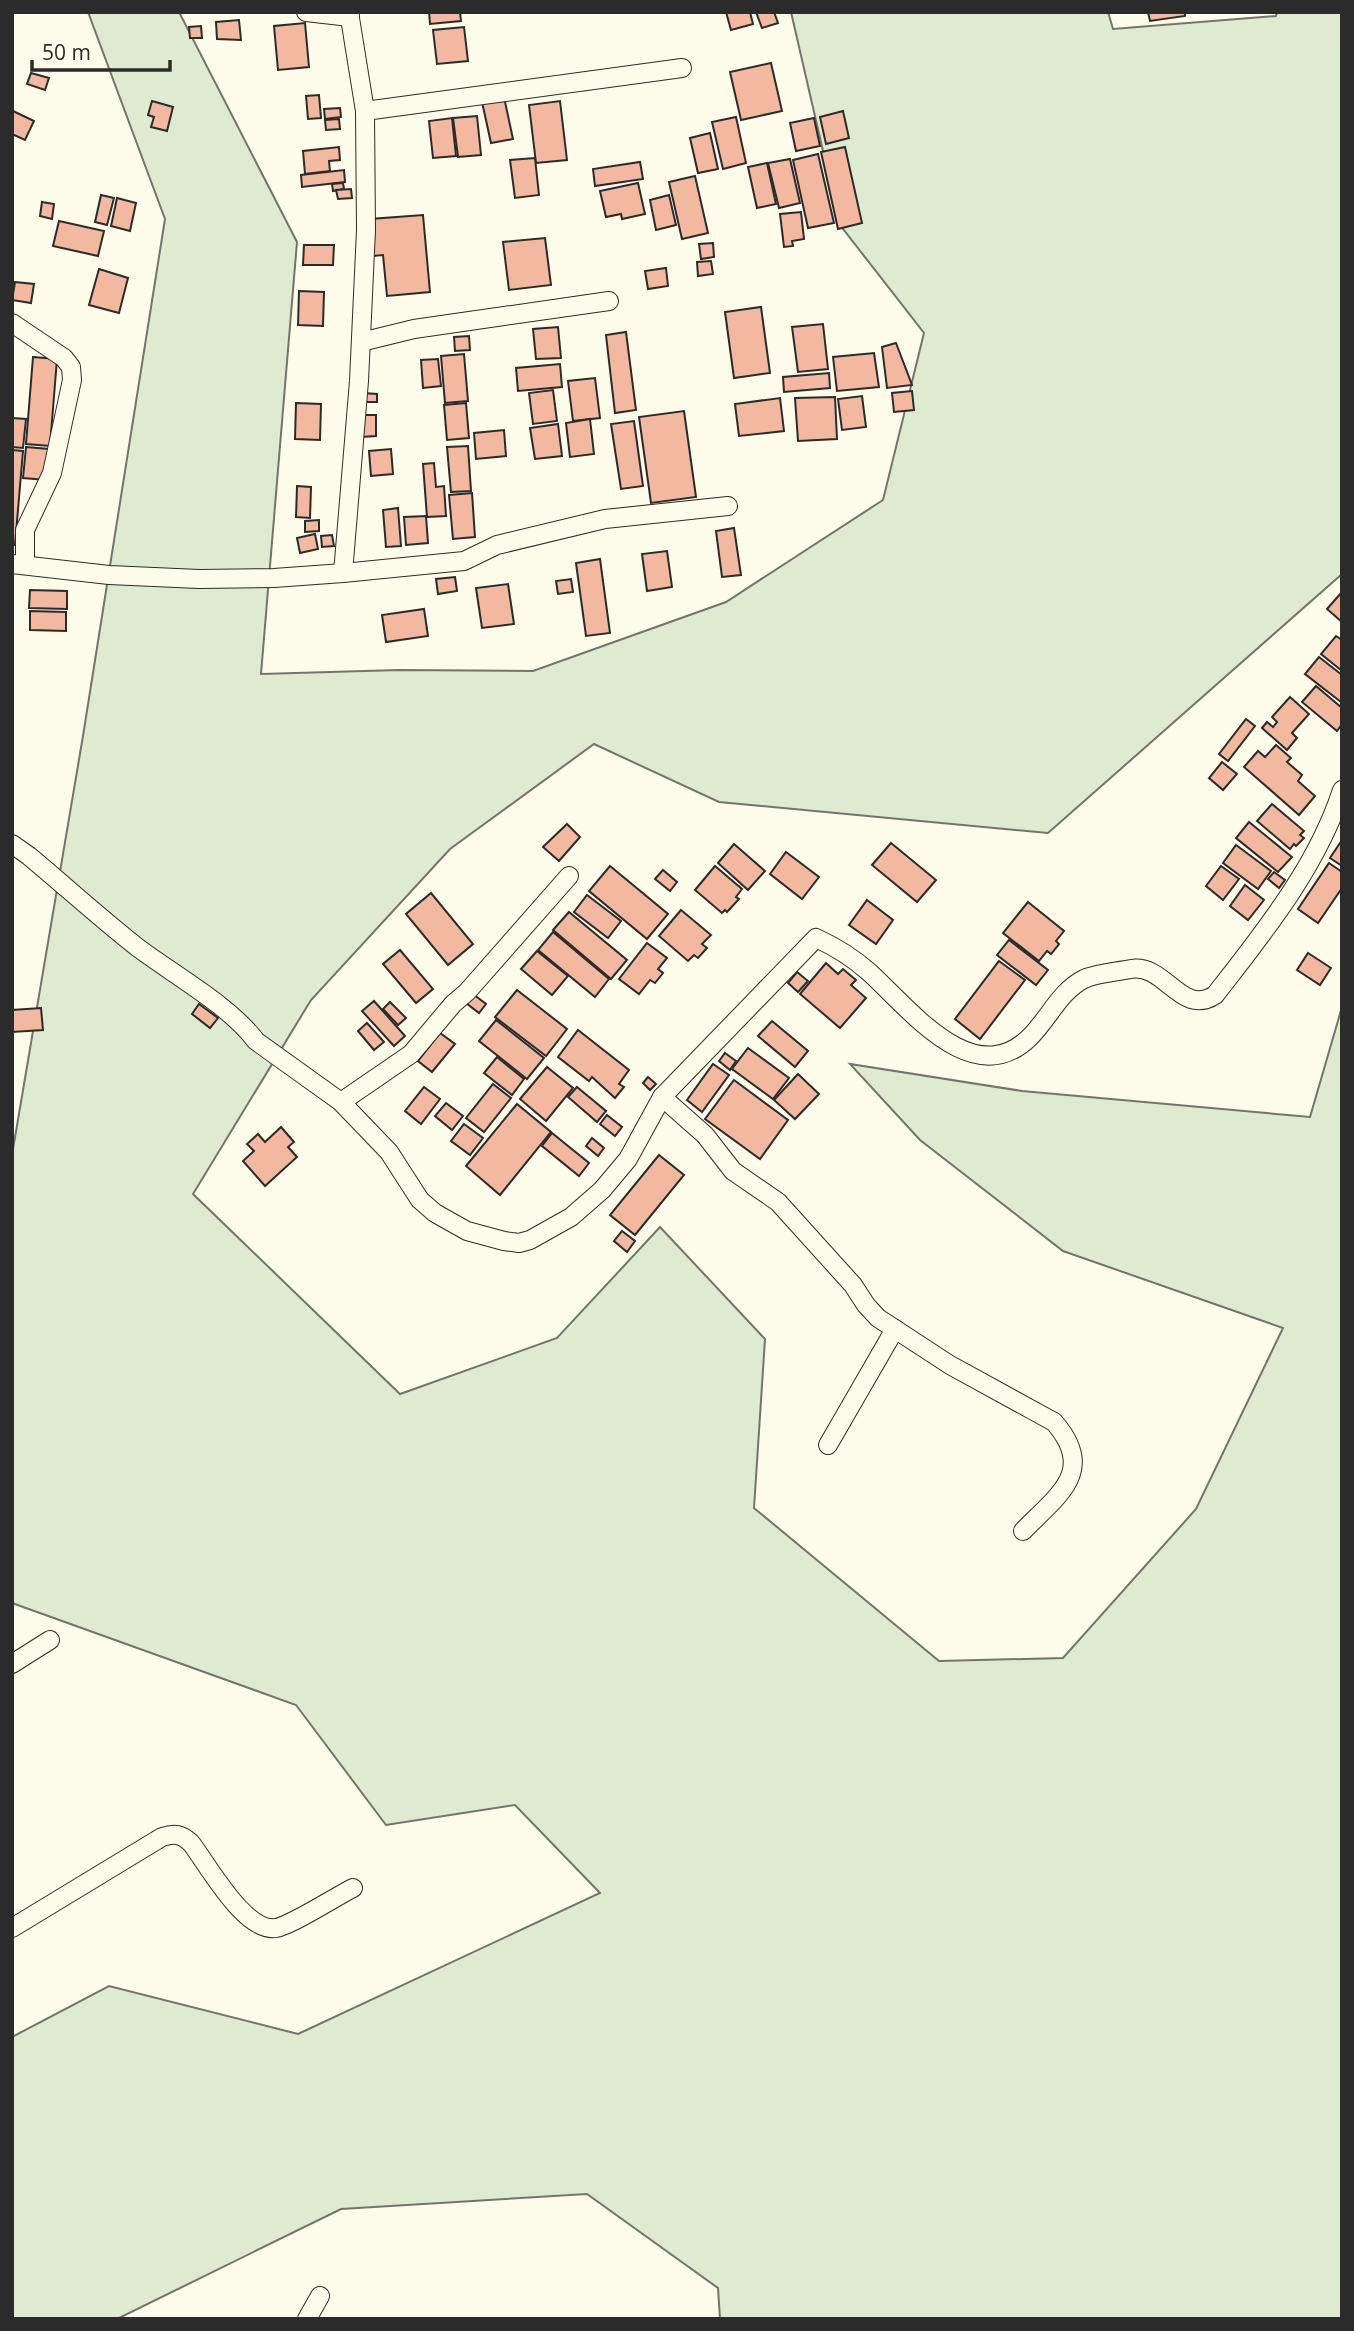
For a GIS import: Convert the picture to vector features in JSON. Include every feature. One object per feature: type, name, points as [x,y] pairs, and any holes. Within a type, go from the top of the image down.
[{"type":"street","points":[[306,12],[349,15],[365,111],[366,230],[361,342],[343,573]]},
{"type":"street","points":[[365,111],[682,68]]},
{"type":"street","points":[[361,342],[414,329],[609,301]]},
{"type":"street","points":[[12,323],[64,358],[71,367],[72,380],[52,473],[25,530],[18,564],[109,575],[199,579],[274,578],[343,573],[464,561],[497,545],[605,519],[727,506]]},
{"type":"street","points":[[12,844],[137,947],[248,1030],[256,1041],[341,1102],[389,1152],[420,1200],[435,1213],[467,1231],[519,1243],[530,1240],[571,1217],[602,1190],[628,1159],[662,1097],[816,938],[844,952],[871,974],[890,995],[950,1044],[974,1056],[997,1054],[1017,1047],[1031,1036],[1063,996],[1087,978],[1144,968],[1183,996],[1206,1001],[1215,995],[1281,909],[1334,816],[1342,790]]},
{"type":"street","points":[[341,1102],[411,1054],[569,876]]},
{"type":"street","points":[[662,1097],[705,1135],[733,1171],[778,1202],[853,1285],[878,1318],[950,1365],[1054,1422],[1064,1434],[1075,1459],[1072,1472],[1060,1493],[1023,1531]]},
{"type":"street","points":[[828,1445],[895,1329]]},
{"type":"street","points":[[12,1664],[50,1640]]},
{"type":"street","points":[[12,1928],[151,1843],[172,1834],[183,1836],[191,1843],[239,1909],[260,1926],[280,1927],[353,1888]]},
{"type":"street","points":[[307,2319],[320,2296]]},
{"type":"green space","points":[[88,12],[179,12],[297,242],[261,674],[399,670],[533,671],[726,602],[883,500],[924,333],[840,225],[791,12],[1108,12],[1113,29],[1276,16],[1277,12],[1342,12],[1342,574],[1048,833],[719,802],[594,744],[450,849],[311,1000],[193,1194],[400,1394],[557,1338],[660,1227],[765,1339],[754,1508],[939,1661],[1063,1658],[1196,1509],[1283,1328],[1063,1251],[920,1140],[850,1064],[1022,1091],[1310,1117],[1342,1007],[1342,2319],[720,2319],[718,2288],[587,2194],[341,2209],[117,2319],[12,2319],[12,2037],[109,1986],[298,2034],[600,1893],[515,1805],[386,1825],[296,1705],[12,1603],[12,1155],[83,736],[165,219]]},
{"type":"building","points":[[429,12],[460,12],[461,21],[430,24]]},
{"type":"building","points":[[726,12],[750,12],[753,24],[731,30]]},
{"type":"building","points":[[756,12],[774,12],[778,23],[762,28]]},
{"type":"building","points":[[1148,12],[1185,12],[1185,16],[1150,21]]},
{"type":"building","points":[[239,20],[241,40],[217,39],[216,22]]},
{"type":"building","points":[[305,23],[309,67],[278,70],[274,26]]},
{"type":"building","points":[[201,26],[202,38],[190,38],[189,27]]},
{"type":"building","points":[[464,27],[468,61],[437,64],[433,30]]},
{"type":"building","points":[[771,63],[782,111],[741,120],[730,72]]},
{"type":"building","points":[[31,73],[49,78],[45,90],[27,84]]},
{"type":"building","points":[[319,95],[321,118],[308,119],[306,96]]},
{"type":"building","points":[[504,97],[513,139],[491,143],[482,102]]},
{"type":"building","points":[[152,101],[173,107],[167,131],[151,127],[154,117],[148,115]]},
{"type":"building","points":[[560,101],[567,160],[536,163],[529,105]]},
{"type":"building","points":[[340,108],[341,117],[325,119],[324,109]]},
{"type":"building","points":[[13,111],[34,121],[25,140],[12,134]]},
{"type":"building","points":[[843,111],[849,138],[826,144],[820,117]]},
{"type":"building","points":[[477,116],[481,155],[458,157],[453,118]]},
{"type":"building","points":[[736,117],[746,163],[723,169],[712,122]]},
{"type":"building","points":[[452,118],[456,156],[433,158],[429,121]]},
{"type":"building","points":[[814,118],[820,146],[796,151],[790,123]]},
{"type":"building","points":[[339,119],[340,129],[326,130],[325,120]]},
{"type":"building","points":[[710,133],[718,169],[698,173],[690,138]]},
{"type":"building","points":[[339,147],[340,160],[329,161],[330,171],[305,174],[303,151]]},
{"type":"building","points":[[845,147],[862,223],[838,229],[821,152]]},
{"type":"building","points":[[818,154],[834,223],[808,228],[793,160]]},
{"type":"building","points":[[535,158],[539,195],[515,198],[510,160]]},
{"type":"building","points":[[790,159],[800,203],[779,208],[768,163]]},
{"type":"building","points":[[640,162],[643,179],[595,186],[593,169]]},
{"type":"building","points":[[767,163],[776,204],[757,208],[748,167]]},
{"type":"building","points":[[344,170],[345,182],[302,187],[301,175]]},
{"type":"building","points":[[695,176],[708,233],[682,239],[669,182]]},
{"type":"building","points":[[343,183],[344,189],[333,191],[332,184]]},
{"type":"building","points":[[638,183],[645,214],[622,219],[621,214],[606,217],[600,191]]},
{"type":"building","points":[[351,189],[352,198],[338,199],[336,190]]},
{"type":"building","points":[[101,195],[114,198],[107,225],[95,222]]},
{"type":"building","points":[[669,195],[676,225],[656,230],[650,200]]},
{"type":"building","points":[[117,198],[136,203],[130,231],[111,226]]},
{"type":"building","points":[[42,202],[54,204],[52,219],[40,216]]},
{"type":"building","points":[[801,212],[804,239],[792,241],[793,246],[784,247],[780,214]]},
{"type":"building","points":[[423,215],[430,292],[387,296],[383,255],[373,256],[370,219]]},
{"type":"building","points":[[59,221],[104,231],[98,256],[53,246]]},
{"type":"building","points":[[545,238],[551,285],[509,290],[503,242]]},
{"type":"building","points":[[713,243],[714,257],[701,259],[699,244]]},
{"type":"building","points":[[304,245],[334,245],[333,265],[303,265]]},
{"type":"building","points":[[711,261],[713,274],[698,276],[697,262]]},
{"type":"building","points":[[666,268],[668,286],[648,289],[645,271]]},
{"type":"building","points":[[99,269],[128,278],[119,313],[89,305]]},
{"type":"building","points":[[15,282],[34,284],[31,303],[12,300]]},
{"type":"building","points":[[299,291],[324,292],[323,326],[298,325]]},
{"type":"building","points":[[761,307],[770,373],[734,378],[725,312]]},
{"type":"building","points":[[823,324],[828,369],[798,372],[792,327]]},
{"type":"building","points":[[558,327],[561,358],[536,359],[533,329]]},
{"type":"building","points":[[626,332],[636,410],[615,413],[606,335]]},
{"type":"building","points":[[469,336],[470,350],[455,351],[454,337]]},
{"type":"building","points":[[896,343],[912,385],[887,388],[882,347]]},
{"type":"building","points":[[874,353],[879,387],[837,391],[833,357]]},
{"type":"building","points":[[464,354],[468,401],[445,403],[441,356]]},
{"type":"building","points":[[33,357],[57,359],[50,446],[26,444]]},
{"type":"building","points":[[438,359],[441,386],[423,388],[421,360]]},
{"type":"building","points":[[560,364],[562,387],[518,391],[516,368]]},
{"type":"building","points":[[829,373],[830,388],[784,392],[783,377]]},
{"type":"building","points":[[595,378],[600,418],[573,421],[568,381]]},
{"type":"building","points":[[553,390],[557,421],[533,424],[529,393]]},
{"type":"building","points":[[912,391],[914,410],[894,412],[892,393]]},
{"type":"building","points":[[363,393],[377,394],[377,402],[362,402]]},
{"type":"building","points":[[862,396],[866,427],[842,430],[838,399]]},
{"type":"building","points":[[835,397],[837,439],[798,441],[795,398]]},
{"type":"building","points":[[780,398],[784,431],[739,436],[735,404]]},
{"type":"building","points":[[296,403],[321,404],[320,440],[295,439]]},
{"type":"building","points":[[466,403],[469,438],[447,440],[444,405]]},
{"type":"building","points":[[684,411],[696,497],[651,503],[639,417]]},
{"type":"building","points":[[361,415],[376,415],[376,436],[361,437]]},
{"type":"building","points":[[12,418],[26,419],[23,448],[12,447]]},
{"type":"building","points":[[590,419],[594,454],[570,457],[566,423]]},
{"type":"building","points":[[634,421],[643,486],[621,489],[611,424]]},
{"type":"building","points":[[558,424],[562,456],[535,459],[530,428]]},
{"type":"building","points":[[504,430],[506,456],[476,459],[474,433]]},
{"type":"building","points":[[468,446],[471,491],[451,492],[447,447]]},
{"type":"building","points":[[26,447],[49,449],[46,480],[23,478]]},
{"type":"building","points":[[391,449],[393,474],[371,476],[369,451]]},
{"type":"building","points":[[12,450],[23,451],[15,545],[12,545]]},
{"type":"building","points":[[434,463],[436,487],[444,486],[446,516],[427,517],[423,464]]},
{"type":"building","points":[[297,486],[311,487],[310,518],[296,517]]},
{"type":"building","points":[[472,493],[475,537],[453,539],[449,495]]},
{"type":"building","points":[[398,508],[401,546],[386,547],[383,510]]},
{"type":"building","points":[[426,516],[428,543],[406,545],[404,517]]},
{"type":"building","points":[[319,520],[319,531],[305,532],[305,521]]},
{"type":"building","points":[[734,528],[741,575],[722,577],[716,531]]},
{"type":"building","points":[[315,534],[318,549],[300,553],[297,538]]},
{"type":"building","points":[[332,535],[334,546],[322,547],[321,536]]},
{"type":"building","points":[[667,551],[672,587],[647,591],[642,554]]},
{"type":"building","points":[[600,559],[610,633],[586,636],[576,563]]},
{"type":"building","points":[[455,577],[457,591],[438,594],[436,579]]},
{"type":"building","points":[[571,579],[573,592],[558,594],[556,581]]},
{"type":"building","points":[[508,584],[514,624],[482,628],[476,588]]},
{"type":"building","points":[[30,590],[67,591],[67,609],[29,608]]},
{"type":"building","points":[[1342,592],[1342,622],[1327,609]]},
{"type":"building","points":[[424,609],[428,636],[386,642],[382,615]]},
{"type":"building","points":[[30,611],[66,612],[66,631],[30,630]]},
{"type":"building","points":[[1336,636],[1342,640],[1342,671],[1321,654]]},
{"type":"building","points":[[1319,657],[1342,675],[1341,702],[1305,674]]},
{"type":"building","points":[[1316,686],[1342,708],[1342,724],[1337,731],[1302,702]]},
{"type":"building","points":[[1290,697],[1309,714],[1292,733],[1297,738],[1287,750],[1262,728],[1267,722],[1273,727],[1277,722],[1272,717]]},
{"type":"building","points":[[1246,719],[1255,726],[1228,761],[1219,754]]},
{"type":"building","points":[[1276,745],[1291,758],[1287,762],[1302,775],[1298,781],[1315,796],[1299,815],[1244,767],[1258,751],[1265,757]]},
{"type":"building","points":[[1222,762],[1237,774],[1223,790],[1209,778]]},
{"type":"building","points":[[1272,804],[1304,831],[1300,835],[1304,838],[1290,849],[1257,821]]},
{"type":"building","points":[[1249,822],[1292,857],[1278,872],[1236,838]]},
{"type":"building","points":[[567,824],[580,837],[559,861],[543,847]]},
{"type":"building","points":[[1342,840],[1342,866],[1330,858]]},
{"type":"building","points":[[891,843],[936,880],[917,902],[872,865]]},
{"type":"building","points":[[734,844],[765,871],[748,890],[718,863]]},
{"type":"building","points":[[1236,845],[1271,871],[1258,889],[1223,863]]},
{"type":"building","points":[[786,852],[819,877],[802,899],[770,874]]},
{"type":"building","points":[[1329,863],[1342,872],[1342,888],[1318,923],[1298,909]]},
{"type":"building","points":[[610,866],[668,914],[647,939],[589,891]]},
{"type":"building","points":[[715,866],[742,889],[736,897],[739,899],[727,912],[725,910],[722,913],[695,890]]},
{"type":"building","points":[[1221,866],[1239,879],[1223,900],[1206,886]]},
{"type":"building","points":[[663,870],[677,882],[670,891],[655,879]]},
{"type":"building","points":[[1274,872],[1285,880],[1279,888],[1268,879]]},
{"type":"building","points":[[1245,885],[1264,900],[1248,920],[1230,906]]},
{"type":"building","points":[[431,893],[473,944],[448,965],[406,914]]},
{"type":"building","points":[[587,895],[621,921],[608,938],[574,912]]},
{"type":"building","points":[[867,900],[893,920],[876,944],[849,925]]},
{"type":"building","points":[[1028,902],[1064,931],[1051,954],[1047,951],[1039,961],[1003,933]]},
{"type":"building","points":[[681,910],[711,935],[702,944],[707,948],[698,958],[694,955],[688,961],[659,936]]},
{"type":"building","points":[[569,912],[627,960],[611,979],[553,930]]},
{"type":"building","points":[[553,932],[609,979],[595,997],[538,950]]},
{"type":"building","points":[[1009,940],[1048,970],[1036,985],[997,955]]},
{"type":"building","points":[[647,943],[667,958],[658,969],[663,973],[655,983],[650,980],[639,994],[619,979]]},
{"type":"building","points":[[400,950],[433,989],[416,1003],[383,964]]},
{"type":"building","points":[[537,951],[568,976],[552,995],[521,969]]},
{"type":"building","points":[[1308,953],[1331,968],[1320,985],[1297,970]]},
{"type":"building","points":[[999,961],[1025,980],[980,1039],[955,1019]]},
{"type":"building","points":[[826,963],[838,974],[843,969],[856,980],[851,985],[866,998],[840,1028],[800,994]]},
{"type":"building","points":[[797,972],[808,981],[798,992],[788,983]]},
{"type":"building","points":[[517,990],[567,1029],[546,1056],[495,1017]]},
{"type":"building","points":[[473,994],[486,1004],[479,1013],[466,1003]]},
{"type":"building","points":[[374,1001],[405,1036],[394,1046],[362,1011]]},
{"type":"building","points":[[390,1002],[406,1018],[398,1025],[383,1009]]},
{"type":"building","points":[[199,1004],[218,1018],[210,1028],[192,1014]]},
{"type":"building","points":[[41,1008],[43,1030],[12,1032],[12,1010]]},
{"type":"building","points":[[496,1020],[544,1058],[527,1079],[479,1041]]},
{"type":"building","points":[[772,1021],[808,1051],[795,1067],[758,1036]]},
{"type":"building","points":[[367,1023],[384,1042],[374,1050],[358,1031]]},
{"type":"building","points":[[578,1030],[629,1070],[619,1084],[624,1087],[615,1098],[592,1077],[589,1081],[558,1057]]},
{"type":"building","points":[[440,1033],[455,1044],[432,1072],[418,1061]]},
{"type":"building","points":[[748,1048],[789,1078],[773,1099],[732,1069]]},
{"type":"building","points":[[725,1053],[736,1061],[730,1070],[719,1061]]},
{"type":"building","points":[[497,1057],[524,1079],[512,1095],[484,1073]]},
{"type":"building","points":[[713,1064],[729,1075],[702,1112],[687,1100]]},
{"type":"building","points":[[547,1067],[573,1088],[546,1121],[520,1099]]},
{"type":"building","points":[[798,1074],[819,1094],[795,1119],[774,1100]]},
{"type":"building","points":[[648,1077],[656,1084],[650,1090],[643,1083]]},
{"type":"building","points":[[734,1080],[788,1120],[760,1159],[705,1119]]},
{"type":"building","points":[[493,1084],[511,1098],[484,1132],[466,1118]]},
{"type":"building","points":[[424,1087],[440,1099],[421,1124],[405,1111]]},
{"type":"building","points":[[577,1087],[606,1111],[597,1122],[568,1097]]},
{"type":"building","points":[[446,1103],[463,1116],[452,1130],[435,1116]]},
{"type":"building","points":[[517,1104],[551,1132],[500,1195],[466,1166]]},
{"type":"building","points":[[607,1115],[622,1127],[615,1136],[600,1124]]},
{"type":"building","points":[[464,1124],[483,1138],[470,1155],[451,1141]]},
{"type":"building","points":[[281,1127],[294,1142],[288,1147],[297,1157],[265,1186],[243,1161],[254,1151],[247,1144],[258,1134],[265,1142]]},
{"type":"building","points":[[552,1133],[589,1163],[579,1176],[542,1146]]},
{"type":"building","points":[[592,1138],[604,1148],[598,1156],[586,1146]]},
{"type":"building","points":[[659,1155],[684,1175],[635,1235],[610,1215]]},
{"type":"building","points":[[622,1231],[635,1241],[627,1252],[614,1241]]}]
